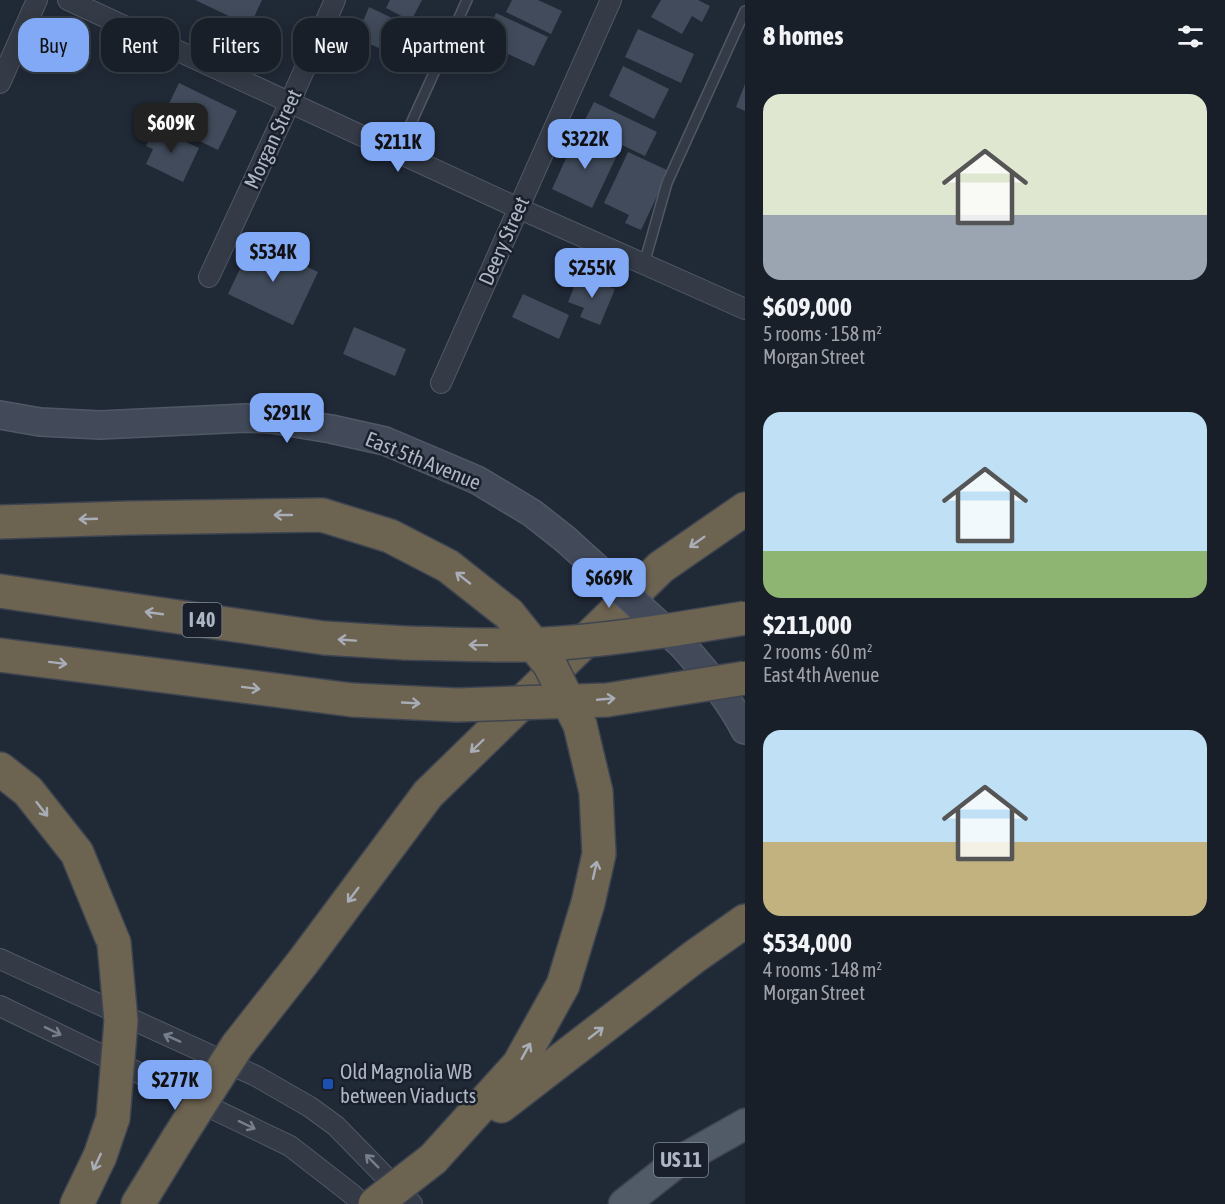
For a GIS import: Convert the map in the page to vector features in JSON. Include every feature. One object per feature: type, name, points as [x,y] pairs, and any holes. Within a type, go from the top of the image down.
[{"type":"highway","points":[[138,1204],[237,1046],[428,795],[661,567],[745,509]]},
{"type":"highway","points":[[0,522],[322,515],[390,536],[448,566],[509,614],[550,664],[580,725],[596,792],[599,854],[588,903],[563,985],[519,1064],[434,1158]]},
{"type":"highway","name":"I 40","points":[[0,591],[324,638],[405,643],[495,645],[560,643],[632,636],[745,618]]},
{"type":"highway","points":[[0,655],[352,700],[457,705],[607,700],[745,678]]},
{"type":"highway","points":[[0,769],[28,791],[77,853],[114,943],[121,1021],[113,1118],[100,1156],[77,1204]]},
{"type":"highway","points":[[375,1204],[694,957],[745,921]]},
{"type":"main road","name":"East 5th Avenue","points":[[0,415],[40,422],[100,425],[246,418],[271,419],[385,441],[477,480],[532,513],[565,539],[683,646],[710,677],[737,714],[745,730]]},
{"type":"main road","name":"US 11","points":[[624,1204],[676,1163],[745,1125]]},
{"type":"street","points":[[0,83],[36,0]]},
{"type":"street","points":[[68,0],[518,208],[745,309]]},
{"type":"street","name":"Morgan Street","points":[[209,277],[290,102],[334,0]]},
{"type":"street","name":"Deery Street","points":[[441,383],[611,0]]},
{"type":"street","points":[[0,959],[246,1071],[310,1107],[336,1126],[412,1204]]},
{"type":"street","points":[[0,1006],[290,1146],[354,1195],[362,1204]]},
{"type":"lane","points":[[398,152],[467,0]]},
{"type":"lane","points":[[644,264],[667,183],[745,11]]},
{"type":"building","points":[[195,0],[262,0],[254,18],[233,18]]},
{"type":"building","points":[[390,0],[422,0],[413,18],[405,18],[386,8]]},
{"type":"building","points":[[512,0],[538,0],[562,11],[551,34],[506,12]]},
{"type":"building","points":[[661,0],[698,0],[710,6],[702,22],[692,16],[682,34],[651,17]]},
{"type":"building","points":[[369,7],[392,18],[381,18],[381,49],[369,44],[369,18],[364,18]]},
{"type":"building","points":[[496,13],[548,37],[534,66],[506,53],[506,18],[494,18]]},
{"type":"building","points":[[638,29],[694,54],[681,83],[625,57]]},
{"type":"building","points":[[623,66],[669,89],[654,119],[609,96]]},
{"type":"building","points":[[179,83],[237,111],[218,150],[160,122]]},
{"type":"building","points":[[745,84],[745,111],[736,107]]},
{"type":"building","points":[[594,102],[657,132],[645,156],[582,126]]},
{"type":"building","points":[[154,127],[199,148],[183,182],[146,164],[153,149],[146,146]]},
{"type":"building","points":[[578,132],[619,151],[592,208],[552,189]]},
{"type":"building","points":[[628,152],[669,171],[641,230],[625,223],[629,215],[604,203]]},
{"type":"building","points":[[253,241],[318,272],[293,325],[228,294]]},
{"type":"building","points":[[579,275],[615,289],[600,325],[580,317],[584,308],[568,302]]},
{"type":"building","points":[[523,294],[569,315],[559,339],[512,317]]},
{"type":"building","points":[[354,327],[406,349],[395,376],[343,354]]},
{"type":"place","name":"Old Magnolia WB between Viaducts","points":[[328,1084]]}]
